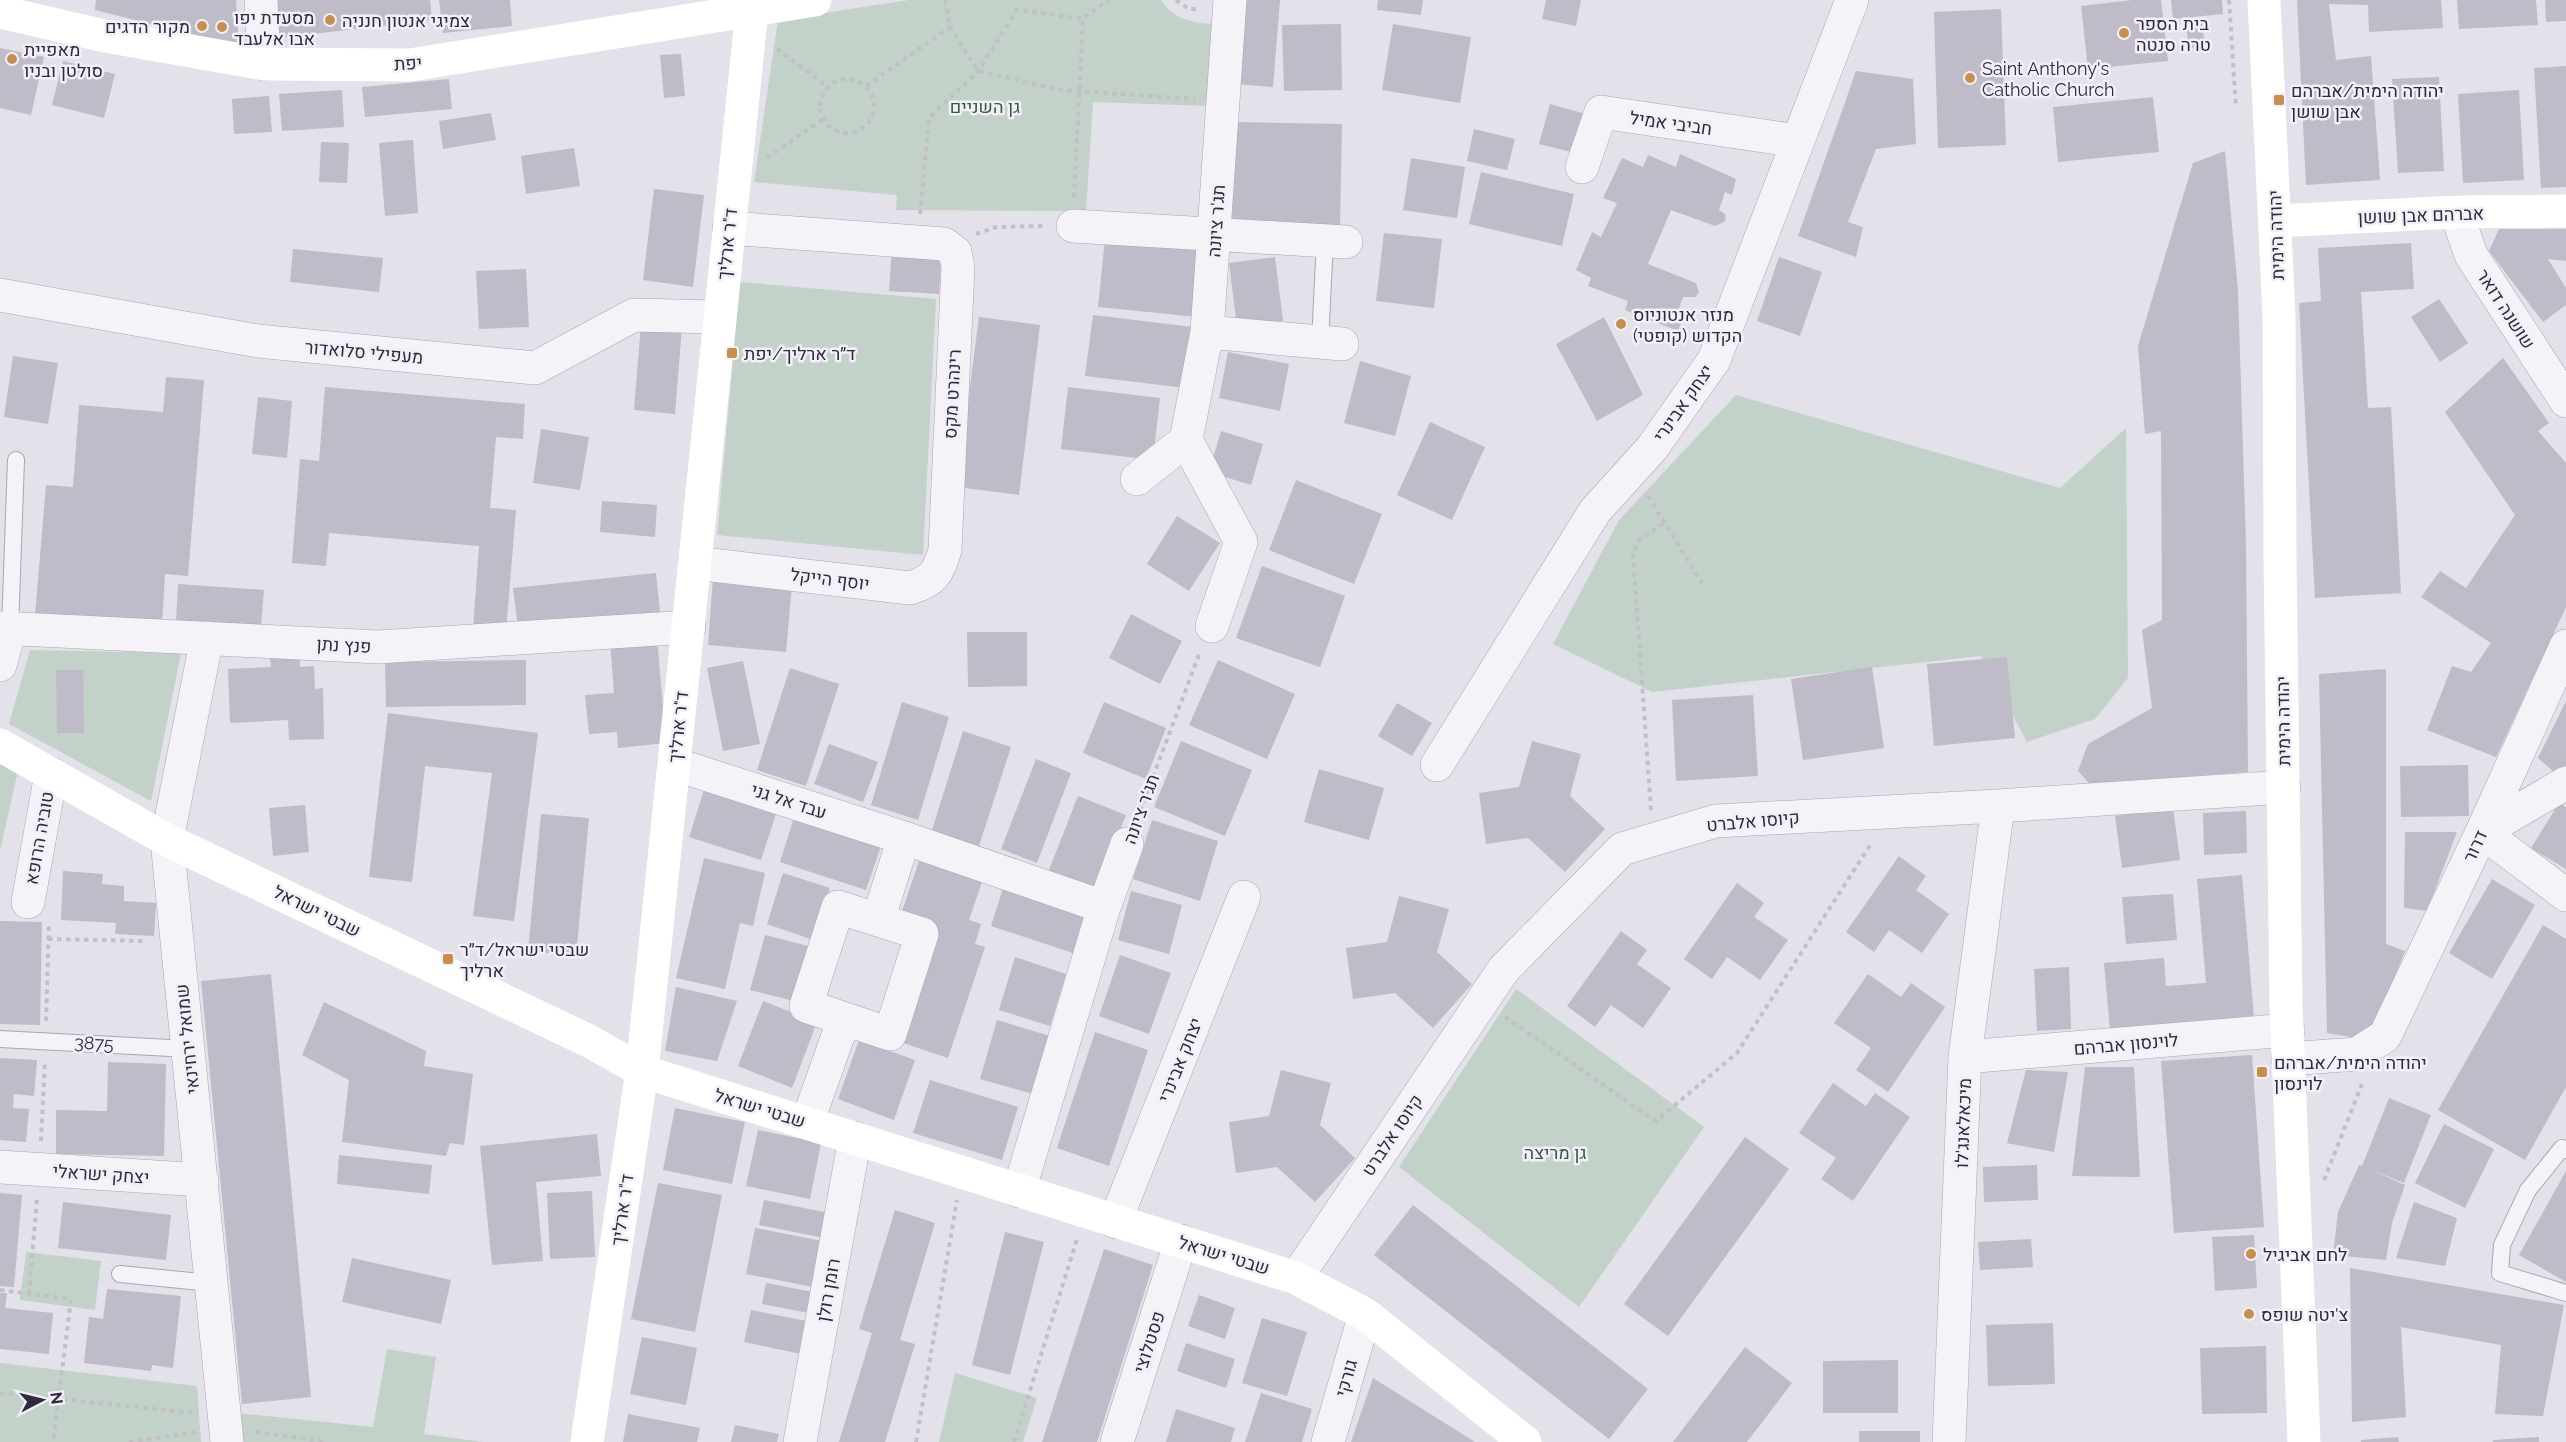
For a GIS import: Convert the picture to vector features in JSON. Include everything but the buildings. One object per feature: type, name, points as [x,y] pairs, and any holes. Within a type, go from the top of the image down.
[{"type":"street","points":[[261,0],[264,64]]},
{"type":"street","name":"תג'ר ציונה","points":[[1186,440],[1207,332],[1230,0]]},
{"type":"street","name":"יצחק אבינרי","points":[[1437,765],[1595,511],[1652,448],[1714,360],[1852,0]]},
{"type":"street","name":"יהודה הימית","points":[[2264,0],[2276,221],[2288,1045],[2304,1442]]},
{"type":"street","name":"יפת","points":[[0,12],[105,36],[264,64],[410,65],[751,20],[806,1]]},
{"type":"street","name":"ד\"ר ארליך","points":[[587,1442],[642,1071],[718,317],[751,20]]},
{"type":"street","name":"חביבי אמיל","points":[[1582,167],[1601,112],[1798,141]]},
{"type":"street","name":"אברהם אבן שושן","points":[[2276,221],[2456,212],[2566,211]]},
{"type":"street","name":"שושנה דואר","points":[[2456,212],[2471,255],[2566,400]]},
{"type":"street","points":[[1072,226],[1336,241]]},
{"type":"street","points":[[729,228],[931,243]]},
{"type":"street","name":"רינהרט מקס","points":[[931,243],[955,252],[958,267],[945,550]]},
{"type":"street","name":"מעפילי סלואדור","points":[[0,295],[258,342],[534,368],[634,315],[718,317]]},
{"type":"street","points":[[1207,332],[1331,343]]},
{"type":"street","points":[[1137,479],[1186,440],[1241,542],[1212,626]]},
{"type":"street","name":"יוסף הייקל","points":[[695,563],[910,588],[926,583],[939,570],[945,550]]},
{"type":"street","name":"פנץ נתן","points":[[5,628],[378,647],[688,627]]},
{"type":"street","points":[[0,665],[5,628]]},
{"type":"street","name":"שמואל ירחינאי","points":[[207,638],[167,840],[226,1429]]},
{"type":"street","name":"דרור","points":[[2379,1041],[2385,1036],[2482,832],[2566,646]]},
{"type":"street","name":"שבטי ישראל","points":[[0,745],[167,840],[589,1041],[642,1071],[1296,1278],[1365,1314],[1525,1442]]},
{"type":"street","name":"עבד אל גני","points":[[674,764],[904,838],[1104,907]]},
{"type":"street","name":"טוביה הרופא","points":[[28,902],[51,774]]},
{"type":"street","points":[[2566,783],[2482,832],[2566,895]]},
{"type":"street","name":"קיוסו אלברט","points":[[1296,1278],[1504,969],[1622,849],[1716,821],[1998,806],[2284,787]]},
{"type":"street","name":"מיכאלאנג'לו","points":[[1949,1442],[1965,1057],[1998,806]]},
{"type":"street","points":[[878,920],[904,838]]},
{"type":"street","name":"תג'ר ציונה","points":[[1019,1191],[1104,907],[1128,844]]},
{"type":"street","name":"יצחק אבינרי","points":[[1100,1217],[1244,897]]},
{"type":"street","points":[[838,907],[922,934],[890,1034],[844,1019],[806,1006],[838,907]]},
{"type":"street","points":[[589,1041],[621,1034],[639,1022],[648,1008]]},
{"type":"street","points":[[807,1123],[844,1019]]},
{"type":"street","points":[[2288,1045],[2357,1054],[2379,1041]]},
{"type":"street","name":"לוינסון אברהם","points":[[1965,1057],[2288,1045]]},
{"type":"street","name":"רומן רולן","points":[[800,1442],[855,1138]]},
{"type":"street","name":"יצחק ישראלי","points":[[0,1167],[202,1180]]},
{"type":"street","name":"פסטלוצי","points":[[1117,1442],[1181,1241]]},
{"type":"street","name":"גורקי","points":[[1328,1442],[1365,1314]]},
{"type":"lane","points":[[1331,343],[1336,241]]},
{"type":"lane","points":[[5,628],[16,460]]},
{"type":"lane","name":"3875","points":[[0,1039],[189,1049]]},
{"type":"lane","points":[[2566,1150],[2562,1148],[2528,1190],[2502,1245],[2500,1273],[2566,1293]]},
{"type":"lane","points":[[120,1274],[211,1283]]},
{"type":"path","points":[[945,0],[950,27],[978,71],[1062,90],[1224,100]]},
{"type":"path","points":[[1083,19],[1072,226],[996,227],[931,243],[929,118],[978,71],[1017,10],[1083,19],[1108,0]]},
{"type":"path","points":[[751,20],[827,86]]},
{"type":"path","points":[[866,86],[950,27]]},
{"type":"path","points":[[851,78],[866,86],[872,93],[874,102],[870,121],[864,128],[846,133],[837,131],[823,119],[820,102],[827,86],[834,81],[851,78]]},
{"type":"path","points":[[734,181],[823,119]]},
{"type":"path","points":[[1632,470],[1702,583]]},
{"type":"path","points":[[1653,840],[1633,555],[1638,541],[1664,523]]},
{"type":"path","name":"תג'ר ציונה","points":[[1128,844],[1196,659],[1212,626]]},
{"type":"path","points":[[1482,1002],[1656,1120],[1737,1053],[1891,812]]},
{"type":"path","points":[[28,902],[49,922],[40,1170],[29,1294]]},
{"type":"path","points":[[48,939],[178,941]]},
{"type":"path","points":[[2295,1185],[2324,1182],[2379,1041]]},
{"type":"path","points":[[916,1442],[962,1172]]},
{"type":"path","points":[[1014,1442],[1100,1217]]},
{"type":"path","points":[[0,1290],[71,1299],[53,1442]]},
{"type":"path","points":[[0,1393],[58,1400],[226,1429],[327,1442]]},
{"type":"path","points":[[129,1442],[226,1429]]},
{"type":"green space","name":"גן השניים","points":[[909,0],[1161,0],[1171,12],[1184,19],[1216,24],[1208,106],[1093,102],[1086,211],[896,210],[897,195],[754,182],[778,20]]},
{"type":"green space","points":[[740,282],[936,299],[923,555],[717,535]]},
{"type":"green space","points":[[1736,395],[2060,488],[2126,428],[2128,678],[2095,719],[2027,742],[1981,656],[1652,692],[1553,644],[1619,520]]},
{"type":"green space","points":[[30,650],[181,653],[151,801],[9,724]]},
{"type":"green space","points":[[0,755],[19,766],[0,851]]},
{"type":"green space","name":"גן מריצה","points":[[1516,989],[1704,1127],[1579,1307],[1399,1167]]},
{"type":"green space","points":[[26,1252],[101,1261],[95,1310],[20,1300]]},
{"type":"green space","points":[[387,1349],[436,1357],[424,1434],[483,1442],[238,1442],[236,1413],[373,1427]]},
{"type":"green space","points":[[0,1363],[197,1386],[201,1442],[0,1442]]},
{"type":"green space","points":[[955,1373],[1037,1398],[1023,1442],[939,1442]]},
{"type":"place","name":"צמיגי אנטון חנניה","points":[[330,20]]},
{"type":"place","name":"מקור הדגים","points":[[202,26]]},
{"type":"place","name":"מסעדת יפו אבו אלעבד","points":[[222,27]]},
{"type":"place","name":"בית הספר טרה סנטה","points":[[2124,33]]},
{"type":"place","name":"מאפיית סולטן ובניו","points":[[12,59]]},
{"type":"place","name":"Saint Anthony's Catholic Church","points":[[1970,78]]},
{"type":"place","name":"יהודה הימית/אברהם אבן שושן","points":[[2279,100]]},
{"type":"place","name":"מנזר אנטוניוס הקדוש (קופטי)","points":[[1621,324]]},
{"type":"place","name":"ד״ר ארליך/יפת","points":[[732,353]]},
{"type":"place","name":"שבטי ישראל/ד״ר ארליך","points":[[448,959]]},
{"type":"place","name":"יהודה הימית/אברהם לוינסון","points":[[2262,1072]]},
{"type":"place","name":"לחם אביגיל","points":[[2251,1254]]},
{"type":"place","name":"צ'יטה שופס","points":[[2249,1314]]}]
